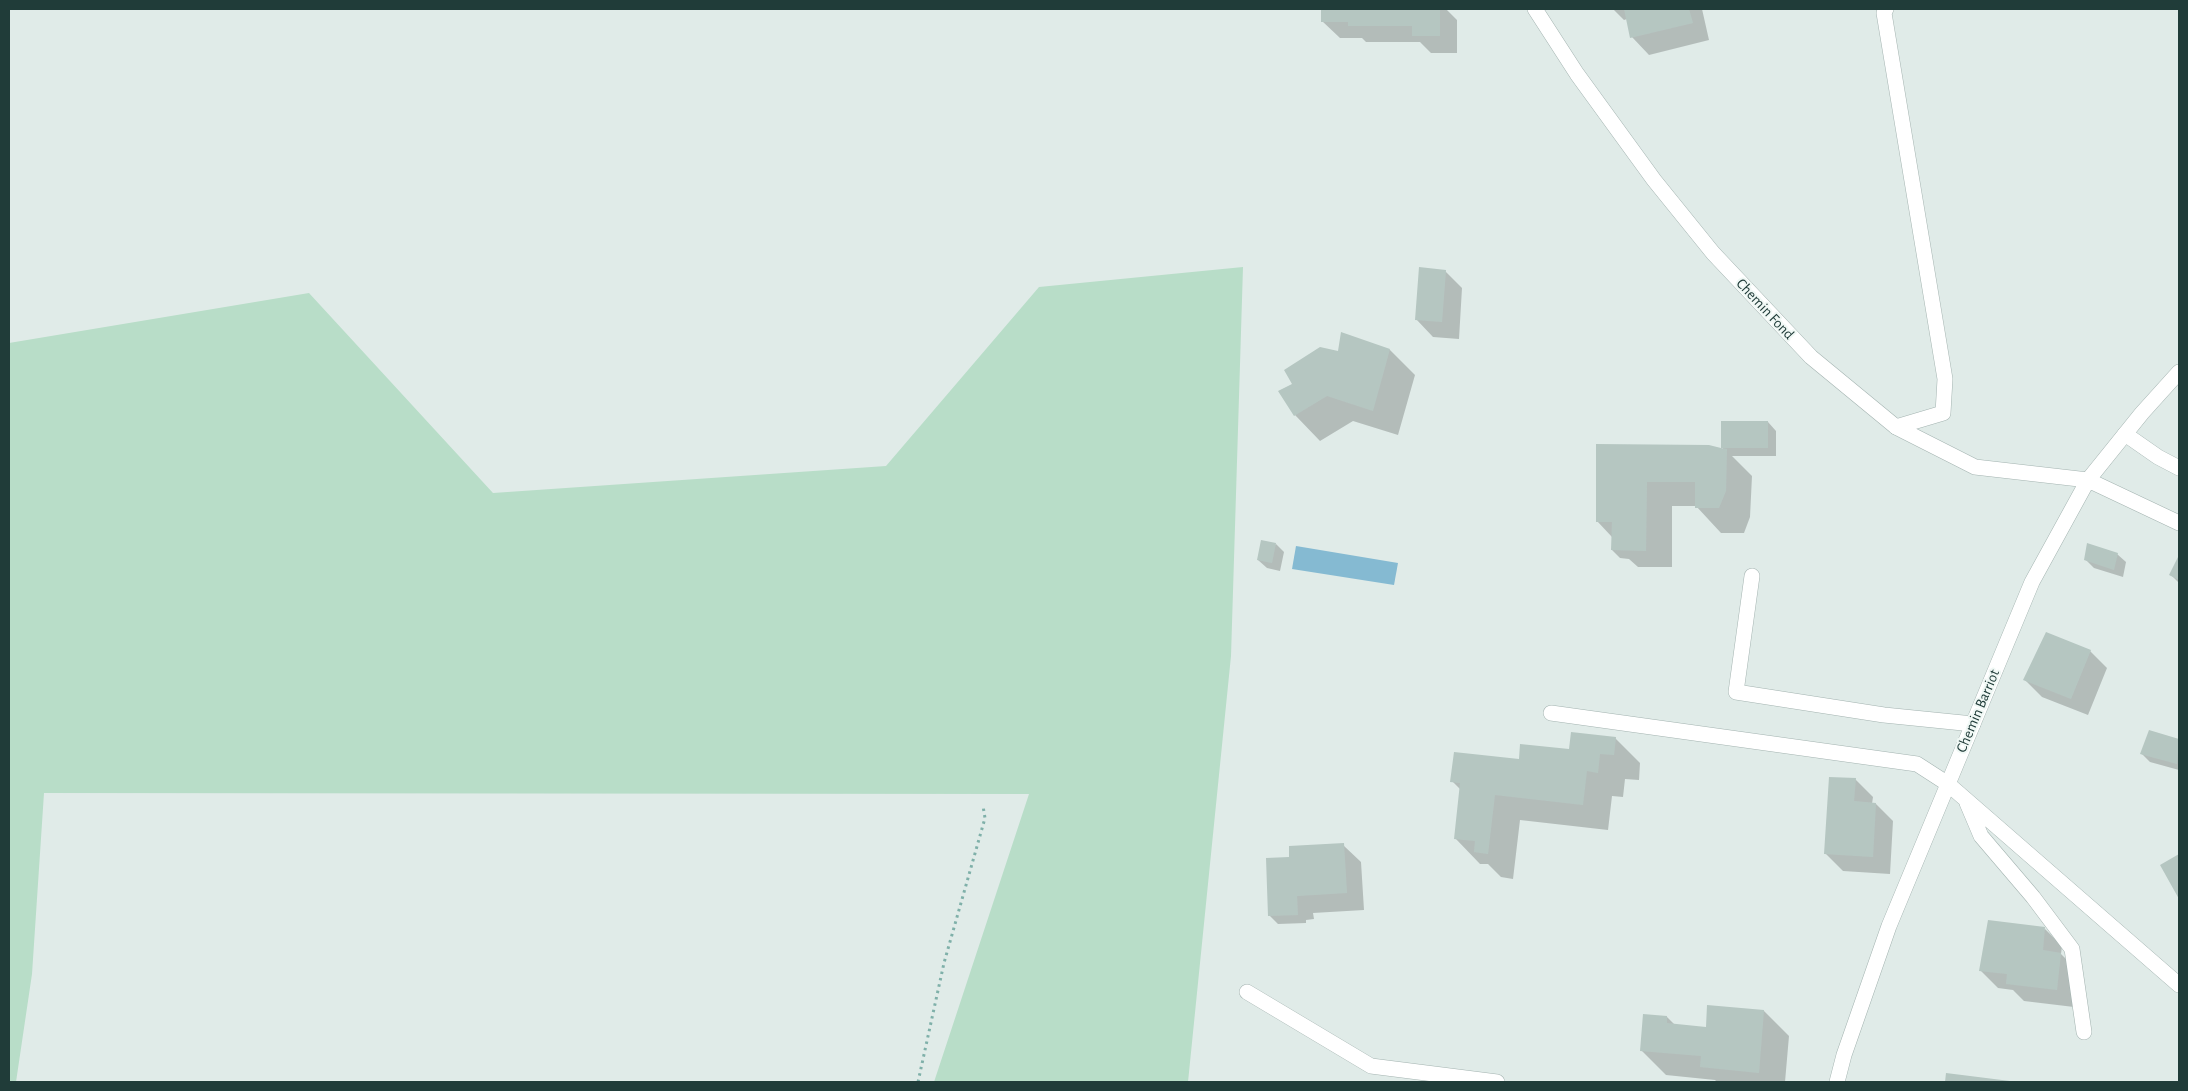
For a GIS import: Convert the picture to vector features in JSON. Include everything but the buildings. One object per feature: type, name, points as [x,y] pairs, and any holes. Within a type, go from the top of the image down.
[{"type":"street","name":"Chemin Fond","points":[[1535,9],[1593,97],[1654,180],[1713,253],[1810,357],[1896,427],[1975,467],[2088,480],[2179,523]]},
{"type":"street","points":[[1886,9],[1884,14],[1945,379],[1943,413],[1896,427]]},
{"type":"street","name":"Chemin Barriot","points":[[1837,1082],[1844,1055],[1889,926],[2032,582],[2088,480],[2179,372]]},
{"type":"street","points":[[2125,434],[2158,457],[2179,468]]},
{"type":"street","points":[[1752,576],[1736,692],[1884,715],[1973,724]]},
{"type":"street","points":[[1551,713],[1917,764],[1948,784],[1966,799],[2179,985]]},
{"type":"street","points":[[1966,799],[1981,836],[2033,896],[2072,948],[2084,1032]]},
{"type":"street","points":[[1247,992],[1371,1066],[1497,1082]]},
{"type":"path","points":[[918,1082],[944,963],[985,818],[983,806]]},
{"type":"green space","points":[[1243,267],[1231,656],[1188,1082],[934,1082],[1029,794],[44,793],[32,974],[16,1082],[9,1082],[9,343],[309,293],[493,493],[886,466],[1039,287]]},
{"type":"water","points":[[1296,546],[1398,563],[1394,585],[1292,569]]}]
